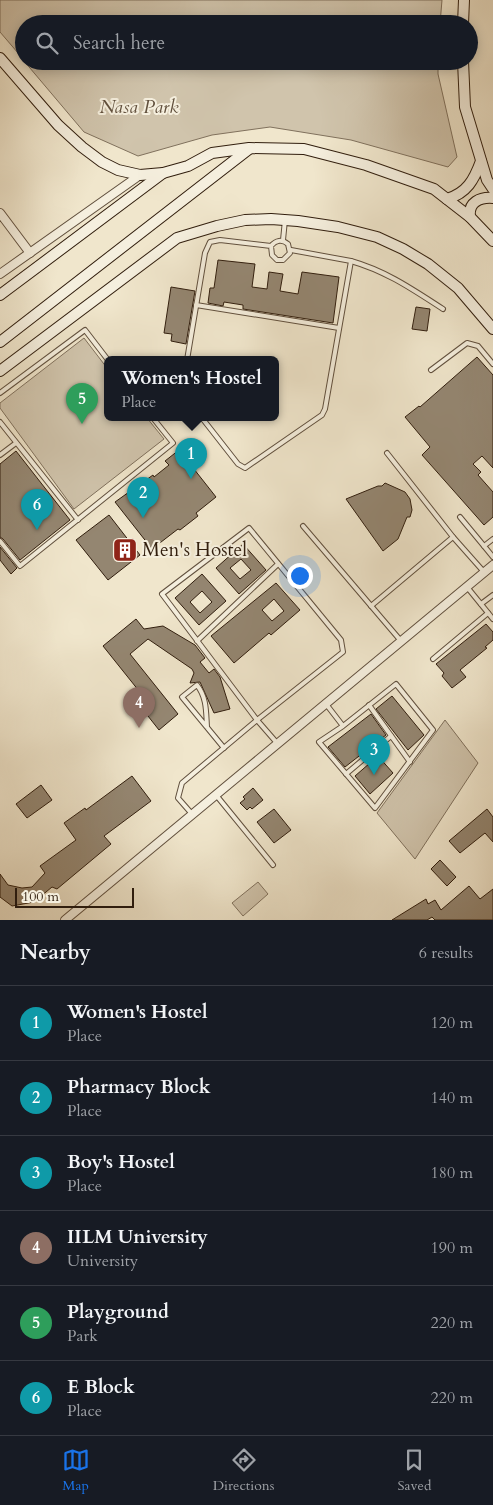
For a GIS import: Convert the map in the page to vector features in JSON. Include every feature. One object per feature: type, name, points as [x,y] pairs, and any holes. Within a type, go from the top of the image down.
[{"type":"street","points":[[463,15],[464,0]]},
{"type":"street","points":[[0,58],[58,126],[82,148],[102,162],[118,170],[140,175],[163,173],[188,166],[212,153],[249,148],[304,148],[375,168],[434,189],[470,217],[493,241]]},
{"type":"street","points":[[463,70],[465,107],[487,180],[493,189]]},
{"type":"street","points":[[0,342],[249,148]]},
{"type":"street","points":[[447,199],[457,196],[472,184],[481,162]]},
{"type":"street","points":[[0,295],[163,173]]},
{"type":"street","points":[[0,274],[140,175]]},
{"type":"street","points":[[470,217],[469,212],[475,202],[484,198],[493,198]]},
{"type":"street","points":[[0,213],[30,253]]},
{"type":"street","points":[[0,371],[177,238],[245,220],[285,220],[338,227],[377,237],[403,249],[428,264],[458,288],[493,329]]},
{"type":"street","points":[[66,920],[493,565]]},
{"type":"lane","points":[[283,240],[285,220]]},
{"type":"lane","points":[[188,356],[205,253],[210,242],[220,240],[272,246]]},
{"type":"lane","points":[[283,240],[288,244],[290,250],[288,256],[280,260],[272,255],[272,246],[276,241],[283,240]]},
{"type":"lane","points":[[290,250],[373,267],[395,278],[443,309]]},
{"type":"lane","points":[[204,421],[238,464],[245,468],[322,415],[325,409],[351,261]]},
{"type":"lane","points":[[196,305],[339,328]]},
{"type":"lane","points":[[0,394],[85,330],[105,356]]},
{"type":"lane","points":[[431,370],[467,343],[478,346],[493,364]]},
{"type":"lane","points":[[0,541],[20,566],[174,443],[156,421]]},
{"type":"lane","points":[[0,422],[78,520]]},
{"type":"lane","points":[[0,455],[16,443]]},
{"type":"lane","points":[[387,453],[453,537],[484,572]]},
{"type":"lane","points":[[460,517],[493,557]]},
{"type":"lane","points":[[303,526],[401,641]]},
{"type":"lane","points":[[192,814],[178,798],[182,782],[257,720],[343,652],[341,640],[249,528],[162,594],[257,720],[278,744]]},
{"type":"lane","points":[[371,606],[453,537]]},
{"type":"lane","points":[[484,546],[493,539]]},
{"type":"lane","points":[[197,641],[278,564]]},
{"type":"lane","points":[[467,587],[493,619]]},
{"type":"lane","points":[[481,604],[493,595]]},
{"type":"lane","points":[[433,659],[488,613]]},
{"type":"lane","points":[[396,684],[433,730],[375,808],[319,742],[369,705],[396,684]]},
{"type":"lane","points":[[207,727],[205,700],[198,685],[182,697],[224,748]]},
{"type":"lane","points":[[325,704],[343,726]]},
{"type":"lane","points":[[369,705],[410,762]]},
{"type":"lane","points":[[346,774],[392,736]]},
{"type":"lane","points":[[216,795],[273,865]]},
{"type":"green space","points":[[0,0],[442,0],[441,15],[15,15],[15,50],[0,32]]},
{"type":"green space","name":"Nasa Park","points":[[32,70],[438,70],[457,157],[448,167],[351,140],[270,127],[212,135],[138,156],[84,132]]},
{"type":"green space","points":[[84,338],[104,364],[104,421],[149,421],[164,439],[74,509],[0,408],[0,403]]},
{"type":"green space","points":[[445,720],[478,763],[415,859],[377,813]]},
{"type":"green space","points":[[258,882],[268,894],[243,916],[232,903]]},
{"type":"building","points":[[218,260],[255,264],[252,287],[267,289],[269,272],[283,274],[280,291],[298,294],[302,272],[339,277],[333,323],[243,309],[243,305],[224,302],[223,306],[208,303],[210,288],[214,288]]},
{"type":"building","points":[[171,287],[195,291],[186,344],[171,341],[172,334],[164,333]]},
{"type":"building","points":[[416,307],[430,309],[427,331],[412,329]]},
{"type":"building","points":[[477,357],[493,375],[493,468],[482,456],[473,464],[481,472],[478,475],[493,492],[493,517],[484,525],[422,455],[430,447],[405,417],[420,407]]},
{"type":"building","points":[[179,450],[216,497],[196,513],[198,516],[152,549],[115,502],[169,465],[165,461]]},
{"type":"building","points":[[16,451],[70,520],[20,560],[0,537],[0,464]]},
{"type":"building","points":[[385,483],[405,492],[410,499],[412,510],[398,539],[383,551],[346,499],[382,486]]},
{"type":"building","name":"Men's Hostel","points":[[109,515],[140,555],[108,580],[76,540]]},
{"type":"building","points":[[243,544],[266,570],[239,594],[216,568]],"holes":[[[241,559],[251,570],[240,579],[230,568]]]},
{"type":"building","points":[[0,547],[17,568],[11,574],[0,560]]},
{"type":"building","points":[[202,574],[226,601],[199,625],[175,598]],"holes":[[[202,591],[212,602],[200,613],[190,602]]]},
{"type":"building","points":[[276,583],[300,610],[234,663],[211,636]],"holes":[[[274,599],[284,611],[272,621],[262,610]]]},
{"type":"building","points":[[136,619],[144,629],[163,626],[195,645],[205,658],[200,662],[209,673],[214,669],[220,677],[230,709],[214,713],[200,682],[190,683],[194,673],[192,669],[148,639],[130,654],[178,714],[159,730],[144,711],[151,706],[103,646]]},
{"type":"building","points":[[486,624],[493,632],[493,640],[485,647],[487,648],[460,670],[466,677],[452,688],[442,676],[444,673],[436,664]]},
{"type":"building","points":[[392,696],[424,735],[408,750],[376,709]]},
{"type":"building","points":[[371,714],[386,735],[345,767],[328,747]]},
{"type":"building","points":[[378,756],[393,773],[370,794],[355,776]]},
{"type":"building","points":[[132,776],[151,801],[104,836],[111,844],[57,889],[52,887],[34,902],[12,906],[0,897],[0,874],[8,885],[22,888],[32,887],[45,873],[40,866],[76,840],[64,823],[85,808],[86,810]]},
{"type":"building","points":[[41,785],[52,800],[27,818],[16,804]]},
{"type":"building","points":[[253,788],[263,800],[252,809],[250,807],[247,810],[240,803],[245,799],[243,797]]},
{"type":"building","points":[[274,809],[291,830],[274,843],[257,822]]},
{"type":"building","points":[[487,809],[493,817],[493,842],[485,833],[460,853],[449,841]]},
{"type":"building","points":[[440,860],[456,877],[447,886],[431,869]]},
{"type":"building","points":[[469,886],[480,899],[493,889],[493,920],[435,920],[432,917],[427,920],[392,920],[426,899],[428,904],[435,900],[441,910]]},
{"type":"place","name":"Playground","points":[[82,424]]},
{"type":"place","name":"Women's Hostel","points":[[191,479]]},
{"type":"place","name":"Pharmacy Block","points":[[143,518]]},
{"type":"place","name":"E Block","points":[[37,530]]},
{"type":"place","name":"Men's Hostel","points":[[125,550]]},
{"type":"place","name":"IILM University","points":[[139,728]]},
{"type":"place","name":"Boy's Hostel","points":[[374,775]]}]
